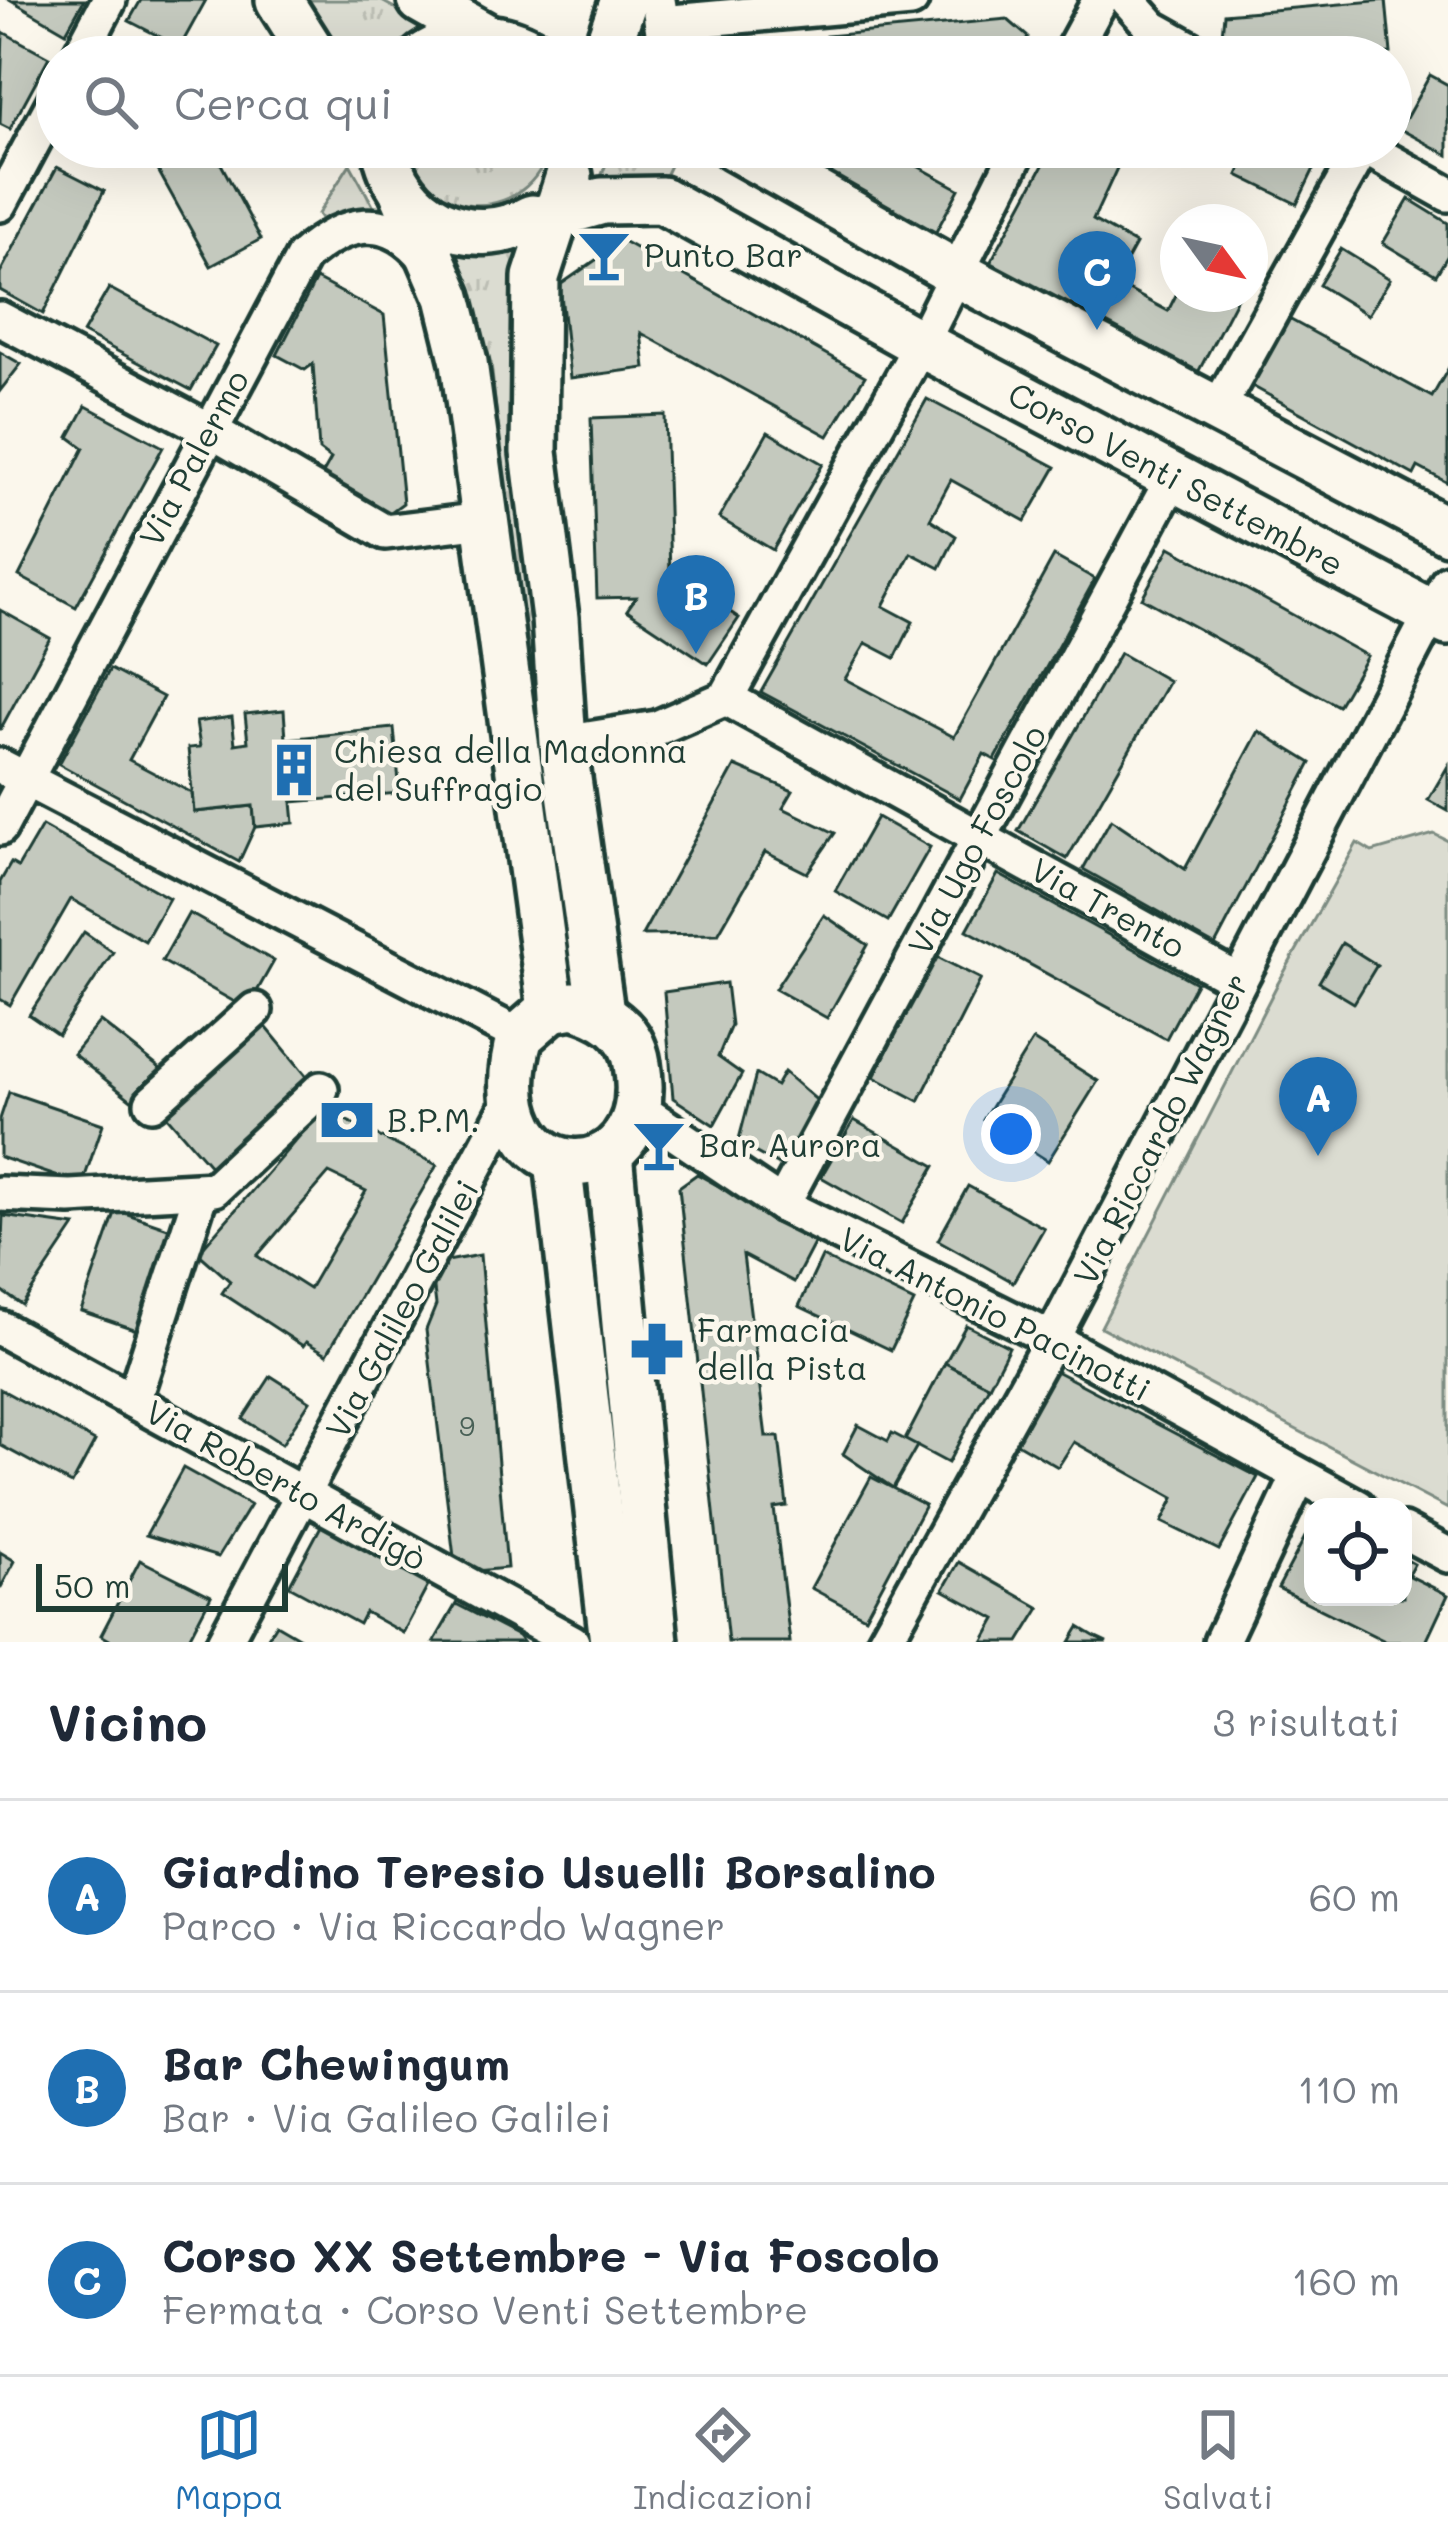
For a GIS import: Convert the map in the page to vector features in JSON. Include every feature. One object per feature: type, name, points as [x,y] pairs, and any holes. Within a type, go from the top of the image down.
[{"type":"street","points":[[90,36],[109,0]]},
{"type":"street","points":[[279,0],[302,36]]},
{"type":"street","points":[[421,0],[484,36]]},
{"type":"street","points":[[652,20],[910,0]]},
{"type":"street","points":[[1080,36],[1100,0]]},
{"type":"street","points":[[1128,0],[1168,36]]},
{"type":"street","points":[[0,204],[36,137]]},
{"type":"street","points":[[390,168],[448,297],[478,444],[536,1023],[510,1102],[526,1137],[558,1161],[580,1165],[609,1153],[631,1133],[639,1108],[636,1053],[601,1012],[562,743],[555,618],[534,452],[536,277],[568,179]]},
{"type":"street","name":"Corso Venti Settembre","points":[[391,168],[424,214],[455,229],[508,228],[568,179],[618,199],[662,200],[921,344],[1174,476],[1443,606]]},
{"type":"street","points":[[771,168],[954,272],[1448,531]]},
{"type":"street","points":[[562,743],[657,728],[726,698],[921,344],[1009,168]]},
{"type":"street","points":[[1217,410],[1352,168]]},
{"type":"street","points":[[1402,168],[1448,194]]},
{"type":"street","name":"Via Palermo","points":[[0,828],[13,773],[303,257],[339,230],[364,224],[394,230],[424,256],[448,297]]},
{"type":"street","points":[[0,319],[208,429],[385,532],[484,520]]},
{"type":"street","name":"Via Ugo Foscolo","points":[[782,1205],[1174,476]]},
{"type":"street","name":"Via Riccardo Wagner","points":[[884,1642],[1052,1339],[1237,980],[1443,606]]},
{"type":"street","name":"Via Trento","points":[[726,698],[1237,980]]},
{"type":"street","points":[[13,773],[536,1023]]},
{"type":"street","points":[[536,1023],[573,1005],[601,1012]]},
{"type":"street","points":[[152,1103],[255,1010]]},
{"type":"street","points":[[0,1194],[214,1190],[321,1089]]},
{"type":"street","name":"Via Galileo Galilei","points":[[224,1642],[510,1102]]},
{"type":"street","name":"Via Antonio Pacinotti","points":[[639,1108],[782,1205],[1052,1339],[1341,1498]]},
{"type":"street","points":[[609,1153],[655,1642]]},
{"type":"street","points":[[558,1161],[613,1642]]},
{"type":"street","points":[[133,1401],[201,1192]]},
{"type":"street","name":"Via Roberto Ardigò","points":[[0,1328],[572,1642]]},
{"type":"street","points":[[1221,1642],[1299,1475]]},
{"type":"street","points":[[1412,1536],[1448,1555]]},
{"type":"green space","points":[[297,0],[380,0],[432,29],[422,36],[322,36]]},
{"type":"green space","points":[[347,168],[352,168],[375,209],[354,208],[322,220],[318,214]]},
{"type":"green space","points":[[417,168],[541,168],[522,190],[479,205],[436,191]]},
{"type":"green space","points":[[604,168],[669,168],[661,184],[596,189]]},
{"type":"green space","points":[[526,247],[544,703],[536,715],[527,701],[491,363],[459,258],[459,251],[492,254]]},
{"type":"green space","points":[[1434,834],[1448,841],[1448,1509],[1101,1327],[1277,985],[1357,843],[1372,852]]},
{"type":"building","points":[[11,0],[84,0],[66,32]]},
{"type":"building","points":[[141,0],[206,0],[186,36],[158,36],[129,21]]},
{"type":"building","points":[[1386,0],[1389,36],[1222,36],[1224,14]]},
{"type":"building","points":[[1007,19],[1027,36],[826,36]]},
{"type":"building","points":[[3,32],[36,50],[36,81],[10,129],[0,124]]},
{"type":"building","points":[[1430,75],[1448,85],[1448,155],[1412,136],[1412,107]]},
{"type":"building","points":[[56,168],[104,191],[43,314],[0,290],[0,273]]},
{"type":"building","points":[[157,168],[223,168],[261,239],[211,266]]},
{"type":"building","points":[[802,168],[921,168],[959,189],[931,241]]},
{"type":"building","points":[[1042,168],[1117,168],[1093,220],[1136,244],[1087,334],[983,276]]},
{"type":"building","points":[[1241,168],[1314,168],[1297,204],[1238,175]]},
{"type":"building","points":[[1409,199],[1448,223],[1448,255],[1436,275],[1383,243]]},
{"type":"building","points":[[623,241],[865,376],[828,436],[641,333],[645,368],[570,378],[560,285]]},
{"type":"building","points":[[1341,249],[1390,279],[1368,315],[1319,285]]},
{"type":"building","points":[[316,279],[384,315],[403,503],[380,520],[317,484],[331,459],[319,450],[313,364],[305,370],[277,355]]},
{"type":"building","points":[[1119,285],[1160,307],[1160,312],[1230,312],[1193,382],[1096,332]]},
{"type":"building","points":[[109,288],[216,346],[191,390],[83,333]]},
{"type":"building","points":[[1289,319],[1432,397],[1448,369],[1448,483],[1418,467],[1414,475],[1252,386]]},
{"type":"building","points":[[0,352],[21,364],[0,391]]},
{"type":"building","points":[[927,399],[1056,467],[1025,521],[951,480],[930,519],[956,536],[940,568],[911,553],[883,606],[913,622],[895,658],[866,643],[845,679],[954,737],[1054,556],[1095,579],[995,760],[984,754],[960,799],[761,692]]},
{"type":"building","points":[[86,406],[163,447],[76,607],[19,576],[84,448],[69,437]]},
{"type":"building","points":[[665,415],[670,572],[739,618],[708,664],[627,610],[636,597],[597,598],[591,418]]},
{"type":"building","points":[[768,432],[823,464],[773,550],[719,518]]},
{"type":"building","points":[[1170,547],[1367,656],[1338,706],[1142,598]]},
{"type":"building","points":[[0,610],[50,638],[0,730]]},
{"type":"building","points":[[1120,653],[1169,681],[1067,859],[1018,831]]},
{"type":"building","points":[[110,669],[163,697],[129,760],[192,793],[194,812],[253,806],[255,827],[239,862],[59,764]]},
{"type":"building","name":"Chiesa della Madonna del Suffragio","points":[[284,710],[286,739],[394,728],[400,793],[292,802],[294,823],[255,827],[253,806],[194,812],[188,748],[200,747],[196,722],[232,717],[235,744],[248,742],[245,714]]},
{"type":"building","points":[[1259,731],[1311,763],[1211,953],[1163,914],[1083,869],[1111,819],[1185,869]]},
{"type":"building","points":[[735,766],[793,791],[783,808],[835,833],[807,873],[765,852],[718,934],[642,935]]},
{"type":"building","points":[[1448,766],[1448,811],[1428,800]]},
{"type":"building","points":[[877,817],[930,847],[888,921],[835,891]]},
{"type":"building","points":[[42,826],[169,898],[145,941],[71,899],[10,1005],[0,999],[0,882],[11,863],[18,867]]},
{"type":"building","points":[[998,874],[1196,983],[1166,1039],[967,930]]},
{"type":"building","points":[[189,913],[274,961],[247,1009],[162,961]]},
{"type":"building","points":[[824,915],[868,945],[827,1018],[775,989]]},
{"type":"building","points":[[84,932],[113,952],[58,1035],[29,1015]]},
{"type":"building","points":[[1342,943],[1377,965],[1354,1003],[1319,982]]},
{"type":"building","points":[[935,956],[981,979],[919,1101],[874,1077]]},
{"type":"building","points":[[726,983],[731,1025],[718,1057],[742,1074],[714,1125],[673,1098],[664,992]]},
{"type":"building","points":[[258,1017],[310,1080],[211,1167],[157,1105]]},
{"type":"building","points":[[100,1021],[162,1070],[135,1103],[73,1054]]},
{"type":"building","points":[[1033,1040],[1098,1081],[1048,1161],[983,1120]]},
{"type":"building","points":[[784,1072],[820,1103],[782,1167],[738,1143],[756,1074],[776,1086]]},
{"type":"building","points":[[9,1092],[103,1124],[82,1185],[0,1157],[0,1119]]},
{"type":"building","points":[[323,1109],[437,1165],[327,1354],[306,1342],[303,1346],[222,1293],[230,1281],[198,1253]],"holes":[[[329,1173],[366,1191],[309,1289],[257,1256]]]},
{"type":"building","points":[[854,1120],[935,1166],[902,1223],[821,1177]]},
{"type":"building","points":[[697,1174],[816,1240],[794,1282],[743,1255],[766,1437],[779,1437],[787,1506],[774,1508],[790,1642],[728,1642],[679,1187]]},
{"type":"building","points":[[968,1186],[1044,1228],[1013,1282],[938,1240]]},
{"type":"building","points":[[116,1210],[171,1229],[137,1330],[81,1311]]},
{"type":"building","points":[[3,1216],[75,1226],[22,1305],[0,1290]]},
{"type":"building","points":[[480,1255],[507,1568],[456,1573],[426,1330],[436,1305],[431,1264]]},
{"type":"building","points":[[822,1257],[914,1302],[891,1350],[799,1306]]},
{"type":"building","points":[[966,1325],[1009,1347],[989,1386],[945,1363]]},
{"type":"building","points":[[945,1363],[989,1386],[948,1463],[905,1440]]},
{"type":"building","points":[[1052,1369],[1258,1477],[1219,1550],[1162,1522],[1174,1498],[1074,1442],[1058,1467],[1015,1442]]},
{"type":"building","points":[[271,1376],[310,1401],[282,1444],[243,1419]]},
{"type":"building","points":[[0,1389],[95,1441],[72,1484],[0,1445]]},
{"type":"building","points":[[858,1425],[888,1441],[892,1433],[917,1446],[893,1488],[843,1454]]},
{"type":"building","points":[[183,1468],[250,1505],[218,1557],[146,1535]]},
{"type":"building","points":[[871,1477],[925,1505],[865,1617],[811,1588]]},
{"type":"building","points":[[321,1526],[429,1584],[403,1633],[365,1612],[359,1624],[289,1586]]},
{"type":"building","points":[[1304,1539],[1304,1601],[1278,1588]]},
{"type":"building","points":[[0,1552],[15,1561],[0,1589]]},
{"type":"building","points":[[140,1560],[211,1596],[187,1642],[113,1642],[101,1635]]},
{"type":"building","points":[[959,1562],[1040,1608],[1019,1642],[983,1642],[996,1619],[943,1590]]},
{"type":"building","points":[[1412,1577],[1448,1595],[1426,1642],[1387,1642],[1314,1606],[1412,1606]]},
{"type":"building","points":[[456,1604],[518,1636],[523,1642],[434,1642]]},
{"type":"building","points":[[276,1624],[307,1642],[265,1642]]},
{"type":"building","points":[[1079,1627],[1094,1636],[1107,1642],[1070,1642]]},
{"type":"place","name":"Punto Bar","points":[[604,255]]},
{"type":"place","name":"Corso XX Settembre - Via Foscolo","points":[[1097,330]]},
{"type":"place","name":"Bar Chewingum","points":[[696,654]]},
{"type":"place","name":"Chiesa della Madonna del Suffragio","points":[[294,770]]},
{"type":"place","name":"B.P.M.","points":[[347,1120]]},
{"type":"place","name":"Bar Aurora","points":[[659,1145]]},
{"type":"place","name":"Giardino Teresio Usuelli Borsalino","points":[[1318,1156]]},
{"type":"place","name":"Farmacia della Pista","points":[[657,1349]]}]
